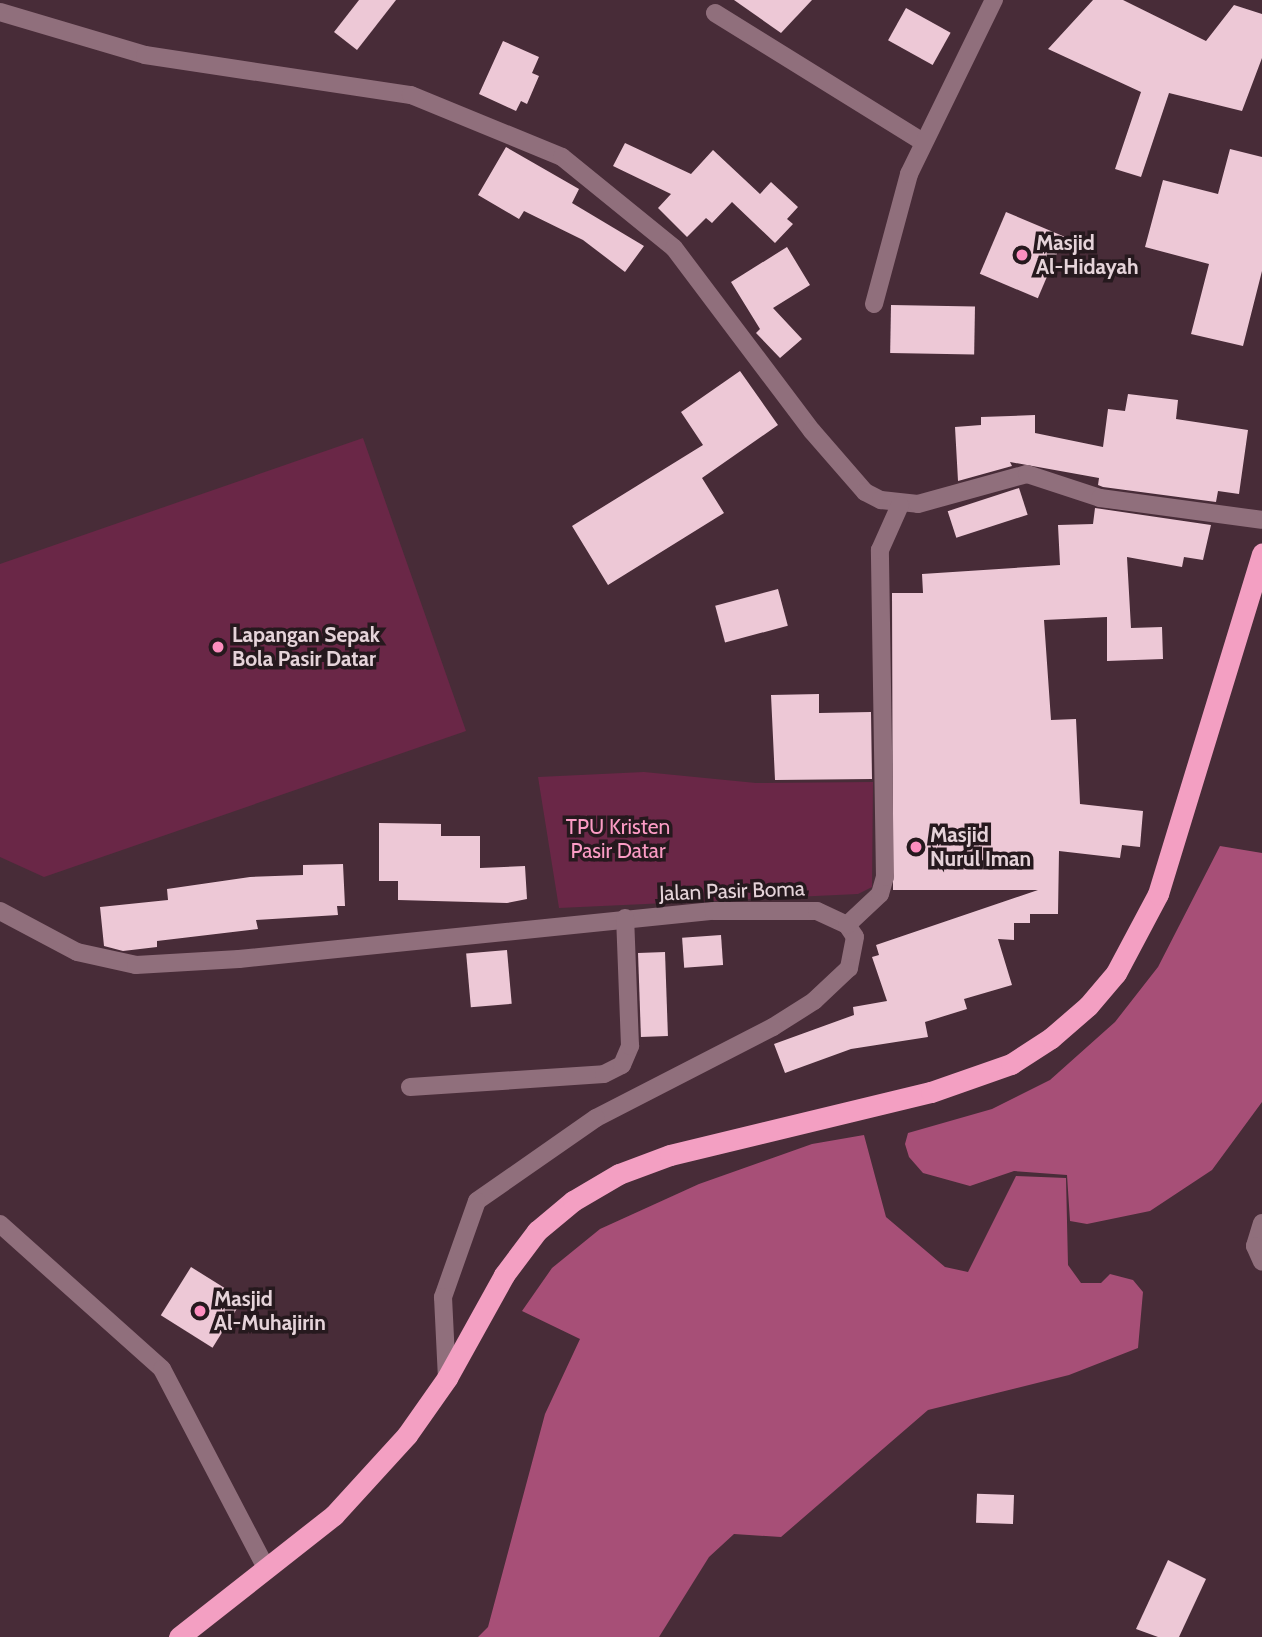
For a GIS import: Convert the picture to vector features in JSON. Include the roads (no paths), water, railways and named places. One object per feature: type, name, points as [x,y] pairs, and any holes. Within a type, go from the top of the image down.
[{"type":"highway","points":[[178,1637],[334,1515],[407,1435],[447,1378],[503,1275],[537,1231],[573,1201],[607,1181],[670,1154],[931,1092],[1010,1064],[1051,1038],[1088,1006],[1116,973],[1158,894],[1262,554]]},
{"type":"street","points":[[874,304],[897,210],[923,142],[994,0]]},
{"type":"street","points":[[0,12],[145,55],[411,95],[562,157],[660,232],[812,431],[865,492],[900,505],[1027,474],[1100,498],[1262,520]]},
{"type":"street","points":[[715,13],[923,142]]},
{"type":"street","points":[[447,1378],[443,1297],[477,1201],[596,1118],[773,1027],[814,1001],[849,968],[855,937],[847,925],[880,894],[885,877],[880,550],[900,505]]},
{"type":"street","name":"Jalan Pasir Boma","points":[[0,911],[84,955],[136,965],[239,959],[713,911],[817,911],[847,925]]},
{"type":"street","points":[[410,1087],[604,1074],[622,1065],[630,1046],[625,918]]},
{"type":"street","points":[[1262,1223],[1255,1246],[1262,1262]]},
{"type":"street","points":[[0,1224],[162,1369],[266,1568]]},
{"type":"place","name":"Masjid Al-Hidayah","points":[[1022,255]]},
{"type":"place","name":"Lapangan Sepak Bola Pasir Datar","points":[[218,647]]},
{"type":"place","name":"Masjid Nurul Iman","points":[[916,847]]},
{"type":"place","name":"Masjid Al-Muhajirin","points":[[200,1311]]},
{"type":"park label","name":"TPU Kristen Pasir Datar","points":[[618,839]]}]
